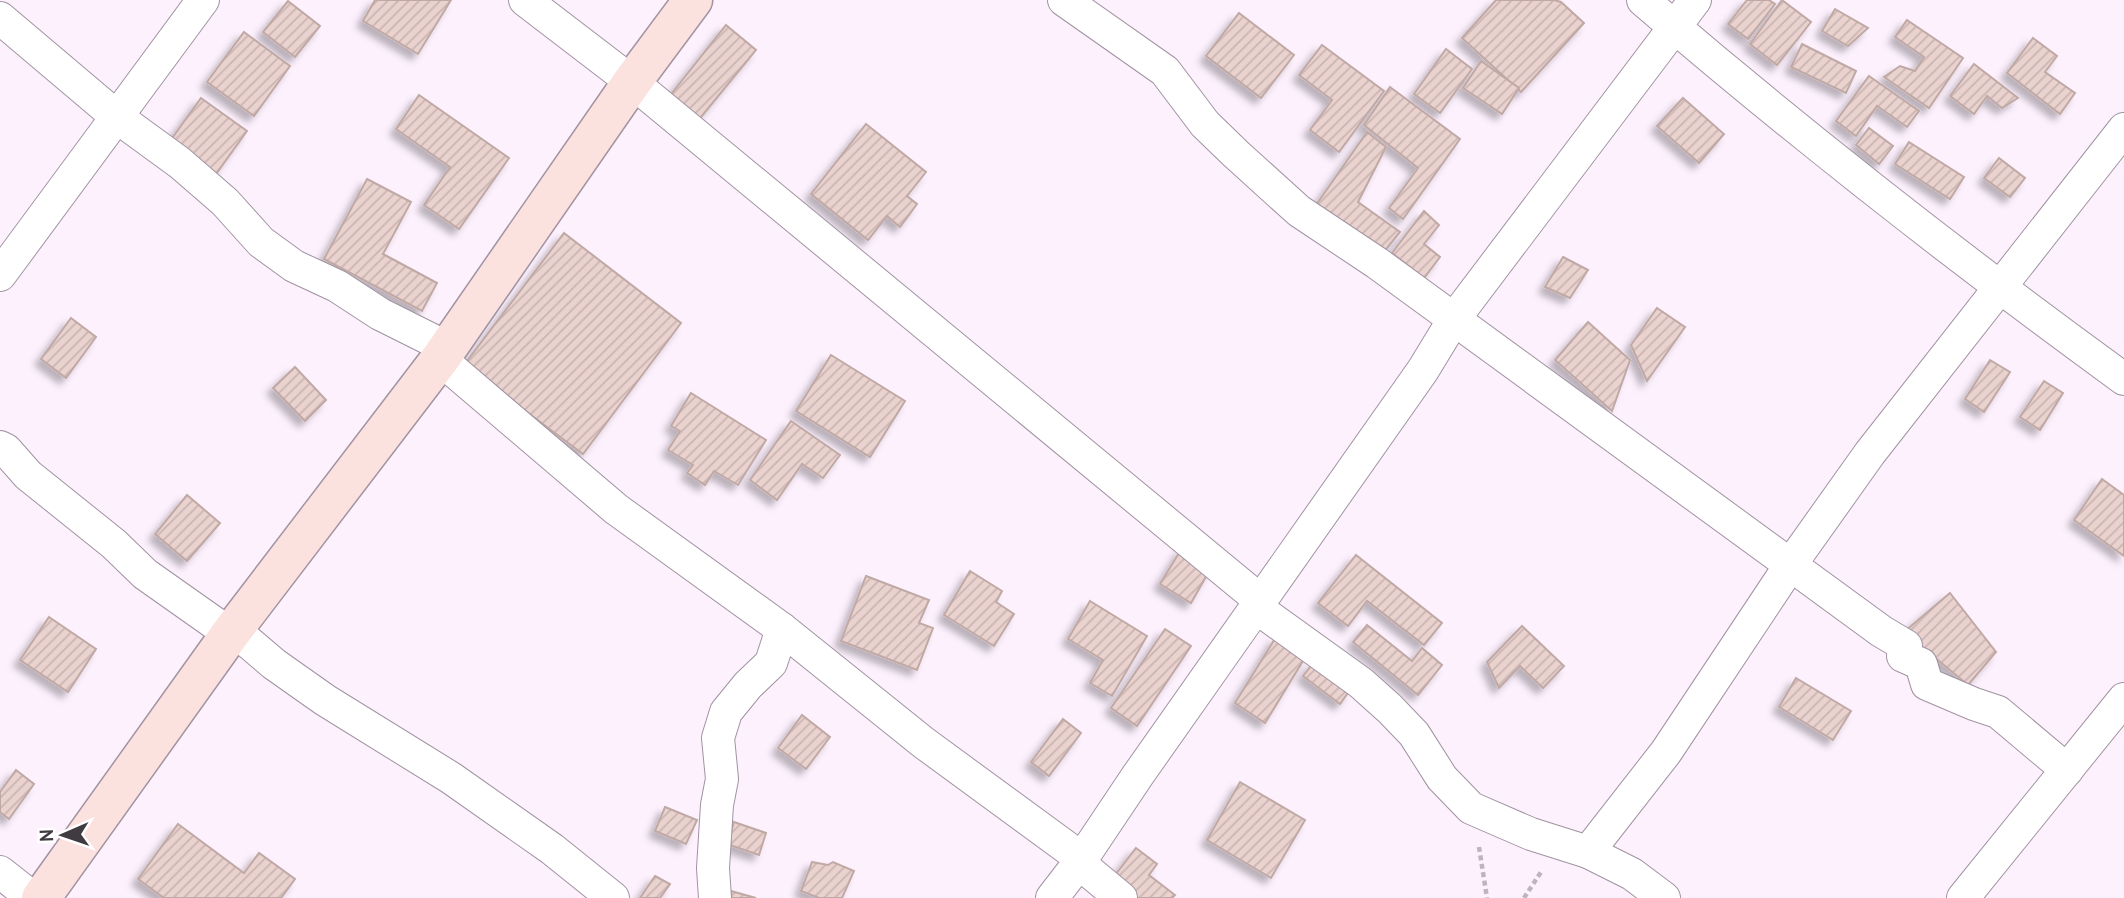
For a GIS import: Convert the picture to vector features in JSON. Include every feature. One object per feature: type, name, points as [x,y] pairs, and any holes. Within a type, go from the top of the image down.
[{"type":"street","points":[[0,275],[203,0]]},
{"type":"street","points":[[525,0],[632,82],[1259,604],[1362,683],[1414,734],[1442,778],[1471,808],[1531,834],[1588,852],[1632,874],[1664,898]]},
{"type":"street","points":[[0,872],[48,894],[232,632],[444,353],[632,82],[693,0]]},
{"type":"street","points":[[1063,0],[1165,71],[1205,124],[1299,211],[1377,262],[1881,631],[1906,646],[1903,656],[1920,664],[1927,684],[1998,712],[2067,770]]},
{"type":"street","points":[[1643,0],[1999,288],[2124,379]]},
{"type":"street","points":[[1052,898],[1423,370],[1454,319],[1695,0]]},
{"type":"street","points":[[0,18],[117,117],[180,163],[225,202],[261,242],[294,266],[337,286],[444,353],[616,509],[782,629],[924,743],[1080,861],[1121,898]]},
{"type":"street","points":[[1588,852],[1666,752],[1791,564],[1870,453],[2124,129]]},
{"type":"street","points":[[0,447],[6,450],[28,475],[114,544],[145,574],[232,632],[315,693],[451,778],[552,849],[613,898]]},
{"type":"street","points":[[715,898],[713,868],[716,805],[722,779],[718,738],[726,712],[771,663],[782,629]]},
{"type":"street","points":[[1963,898],[2124,699]]},
{"type":"path","points":[[1471,808],[1487,898]]},
{"type":"building","points":[[375,0],[451,0],[418,54],[363,21]]},
{"type":"building","points":[[1496,0],[1554,0],[1561,2],[1584,23],[1521,92],[1462,38]]},
{"type":"building","points":[[1747,0],[1769,0],[1775,4],[1748,39],[1728,24]]},
{"type":"building","points":[[1782,0],[1811,22],[1777,65],[1750,44]]},
{"type":"building","points":[[288,1],[320,26],[295,57],[263,32]]},
{"type":"building","points":[[1835,9],[1868,28],[1848,46],[1822,31]]},
{"type":"building","points":[[1239,13],[1294,55],[1261,98],[1206,56]]},
{"type":"building","points":[[1907,20],[1963,58],[1929,108],[1884,77],[1900,66],[1915,71],[1924,57],[1895,37]]},
{"type":"building","points":[[726,25],[756,50],[697,122],[668,98]]},
{"type":"building","points":[[244,32],[290,66],[254,116],[207,82]]},
{"type":"building","points":[[2033,38],[2057,56],[2045,72],[2075,93],[2060,114],[2007,73]]},
{"type":"building","points":[[1802,44],[1856,71],[1846,93],[1791,67]]},
{"type":"building","points":[[1322,45],[1384,91],[1339,152],[1310,130],[1332,100],[1299,75]]},
{"type":"building","points":[[1446,49],[1472,69],[1440,113],[1414,94]]},
{"type":"building","points":[[1481,61],[1519,88],[1502,114],[1463,88]]},
{"type":"building","points":[[1974,64],[2018,98],[2002,108],[1987,96],[1974,114],[1950,96]]},
{"type":"building","points":[[1869,76],[1919,111],[1907,127],[1877,106],[1856,136],[1836,121]]},
{"type":"building","points":[[1390,87],[1460,139],[1403,219],[1389,208],[1418,168],[1364,125]]},
{"type":"building","points":[[419,95],[509,158],[459,229],[424,205],[450,167],[396,129]]},
{"type":"building","points":[[201,98],[247,131],[216,174],[170,141]]},
{"type":"building","points":[[1683,98],[1724,134],[1699,163],[1657,126]]},
{"type":"building","points":[[866,124],[926,172],[907,196],[917,204],[900,227],[887,216],[868,240],[811,194]]},
{"type":"building","points":[[1869,128],[1893,146],[1879,164],[1856,145]]},
{"type":"building","points":[[1367,132],[1386,147],[1358,202],[1400,232],[1383,253],[1316,205]]},
{"type":"building","points":[[1909,142],[1964,177],[1950,199],[1895,164]]},
{"type":"building","points":[[1999,158],[2025,178],[2010,197],[1984,178]]},
{"type":"building","points":[[367,179],[411,202],[383,254],[437,283],[422,311],[324,259]]},
{"type":"building","points":[[1424,211],[1439,225],[1424,244],[1440,257],[1424,278],[1392,253]]},
{"type":"building","points":[[564,233],[681,323],[583,454],[464,365]]},
{"type":"building","points":[[1563,257],[1588,270],[1570,298],[1545,287]]},
{"type":"building","points":[[1657,308],[1685,327],[1647,381],[1631,345]]},
{"type":"building","points":[[71,318],[96,337],[66,378],[41,359]]},
{"type":"building","points":[[1588,322],[1630,360],[1612,411],[1555,360]]},
{"type":"building","points":[[831,355],[905,401],[870,457],[796,411]]},
{"type":"building","points":[[1990,360],[2010,372],[1984,412],[1965,399]]},
{"type":"building","points":[[295,367],[326,400],[305,421],[273,388]]},
{"type":"building","points":[[2044,381],[2063,393],[2040,430],[2020,417]]},
{"type":"building","points":[[691,393],[766,440],[738,485],[714,471],[705,485],[687,473],[693,465],[668,450],[680,431],[671,426]]},
{"type":"building","points":[[791,421],[840,455],[823,478],[802,464],[777,500],[750,480]]},
{"type":"building","points":[[2102,479],[2124,495],[2124,556],[2074,520]]},
{"type":"building","points":[[187,495],[220,523],[187,561],[155,534]]},
{"type":"building","points":[[1182,548],[1212,566],[1191,603],[1160,584]]},
{"type":"building","points":[[1356,555],[1442,623],[1424,645],[1367,601],[1348,626],[1318,603]]},
{"type":"building","points":[[970,571],[1002,591],[996,602],[1014,614],[994,646],[944,615]]},
{"type":"building","points":[[866,576],[929,600],[919,623],[933,628],[917,670],[841,641]]},
{"type":"building","points":[[1950,593],[1996,652],[1968,685],[1904,632]]},
{"type":"building","points":[[1090,601],[1147,636],[1112,696],[1090,683],[1103,660],[1068,639]]},
{"type":"building","points":[[49,617],[96,649],[68,692],[20,660]]},
{"type":"building","points":[[1367,625],[1412,661],[1422,648],[1442,665],[1418,695],[1353,642]]},
{"type":"building","points":[[1522,626],[1564,666],[1543,688],[1520,666],[1499,688],[1487,662]]},
{"type":"building","points":[[1165,629],[1191,646],[1137,726],[1111,708]]},
{"type":"building","points":[[1276,637],[1306,656],[1265,723],[1235,703]]},
{"type":"building","points":[[1314,662],[1350,690],[1340,704],[1303,676]]},
{"type":"building","points":[[1796,678],[1851,711],[1833,740],[1779,707]]},
{"type":"building","points":[[802,715],[830,737],[806,769],[778,748]]},
{"type":"building","points":[[1063,719],[1081,733],[1049,776],[1031,762]]},
{"type":"building","points":[[16,770],[34,784],[9,819],[0,812],[0,792]]},
{"type":"building","points":[[1240,782],[1305,820],[1271,878],[1207,840]]},
{"type":"building","points":[[665,807],[697,820],[686,844],[655,831]]},
{"type":"building","points":[[734,822],[766,833],[759,855],[727,844]]},
{"type":"building","points":[[178,824],[244,873],[259,853],[295,879],[281,898],[164,898],[138,879]]},
{"type":"building","points":[[1136,848],[1157,864],[1149,875],[1175,895],[1172,898],[1136,898],[1112,879]]},
{"type":"building","points":[[812,862],[828,865],[833,862],[854,871],[842,898],[819,898],[801,891]]},
{"type":"building","points":[[655,876],[670,884],[660,898],[640,898]]},
{"type":"building","points":[[731,891],[756,898],[730,898]]}]
